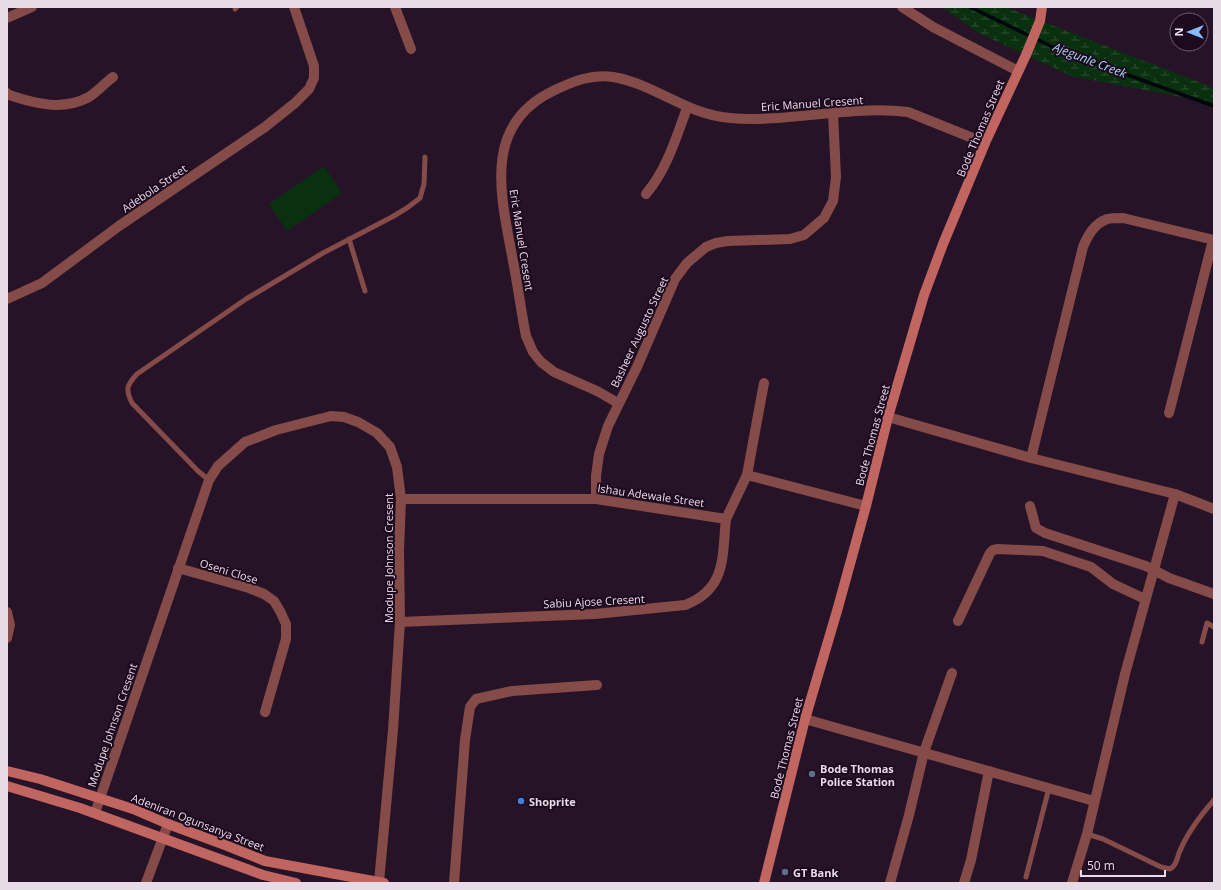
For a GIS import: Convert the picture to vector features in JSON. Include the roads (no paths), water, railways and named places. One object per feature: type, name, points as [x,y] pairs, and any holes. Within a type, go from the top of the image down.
[{"type":"main road","name":"Bode Thomas Street","points":[[764,883],[805,718],[866,506],[888,417],[924,295],[943,244],[985,143],[1026,56],[1040,21],[1042,7]]},
{"type":"main road","name":"Adeniran Ogunsanya Street","points":[[7,771],[40,779],[133,809],[265,862],[382,883]]},
{"type":"main road","points":[[7,786],[95,813],[263,875],[296,883]]},
{"type":"street","points":[[7,18],[32,7]]},
{"type":"street","name":"Adebola Street","points":[[7,299],[42,283],[119,226],[264,127],[295,103],[309,89],[314,78],[314,66],[294,7]]},
{"type":"street","points":[[395,7],[411,49]]},
{"type":"street","points":[[902,7],[933,27],[1018,71]]},
{"type":"street","name":"Eric Manuel Cresent","points":[[618,403],[598,391],[554,372],[541,362],[533,352],[526,336],[501,190],[501,164],[505,141],[515,122],[532,103],[549,92],[574,81],[587,77],[602,76],[615,78],[648,88],[678,101],[687,108],[702,113],[728,118],[760,119],[833,113],[881,111],[908,112],[985,143]]},
{"type":"street","points":[[7,93],[28,101],[46,105],[65,105],[89,97],[113,77]]},
{"type":"street","points":[[646,194],[656,183],[669,158],[687,108]]},
{"type":"street","name":"Basheer Augusto Street","points":[[596,499],[596,476],[599,454],[608,426],[637,367],[676,280],[687,263],[706,247],[722,242],[790,239],[804,235],[824,218],[833,201],[836,177],[833,113]]},
{"type":"street","points":[[1031,458],[1083,247],[1088,235],[1095,226],[1107,219],[1123,218],[1214,240],[1169,413]]},
{"type":"street","points":[[726,519],[747,475],[764,383]]},
{"type":"street","name":"Modupe Johnson Cresent","points":[[95,813],[209,480],[218,466],[245,442],[276,430],[306,422],[331,416],[344,417],[377,432],[390,446],[397,467],[401,499],[399,551],[400,622],[382,883]]},
{"type":"street","points":[[888,417],[1031,458],[1175,494],[1214,509]]},
{"type":"street","points":[[747,475],[866,506]]},
{"type":"street","points":[[1072,883],[1087,834],[1125,674],[1175,494]]},
{"type":"street","name":"Ishau Adewale Street","points":[[401,499],[596,499],[726,519]]},
{"type":"street","points":[[1030,506],[1036,528],[1045,533],[1153,570],[1170,578],[1214,594]]},
{"type":"street","name":"Sabiu Ajose Cresent","points":[[400,622],[595,614],[685,605],[704,596],[713,586],[718,577],[721,567],[726,519]]},
{"type":"street","points":[[958,621],[990,553],[993,550],[998,549],[1043,551],[1091,568],[1113,584],[1145,599]]},
{"type":"street","name":"Oseni Close","points":[[178,568],[249,588],[264,594],[274,601],[286,624],[286,639],[265,712]]},
{"type":"street","points":[[7,612],[10,625],[7,638]]},
{"type":"street","points":[[890,883],[909,815],[924,752],[952,673]]},
{"type":"street","points":[[454,883],[465,740],[470,708],[476,699],[512,690],[597,684]]},
{"type":"street","points":[[805,718],[1094,801]]},
{"type":"street","points":[[964,883],[971,860],[989,771]]},
{"type":"street","points":[[146,883],[168,824]]},
{"type":"lane","points":[[209,480],[198,471],[132,403],[127,394],[129,383],[137,374],[246,299],[323,253],[392,218],[420,198],[424,184],[425,157]]},
{"type":"lane","points":[[349,239],[365,291]]},
{"type":"lane","points":[[1202,642],[1207,623],[1214,627]]},
{"type":"lane","points":[[1026,877],[1049,788]]},
{"type":"lane","points":[[1087,834],[1103,839],[1170,869],[1174,867],[1180,851],[1198,818],[1214,800]]},
{"type":"waterway","name":"Ajegunle Creek","points":[[970,7],[1061,51],[1214,106]]},
{"type":"place","name":"Bode Thomas Police Station","points":[[812,774]]},
{"type":"place","name":"Shoprite","points":[[521,801]]},
{"type":"place","name":"GT Bank","points":[[785,872]]}]
